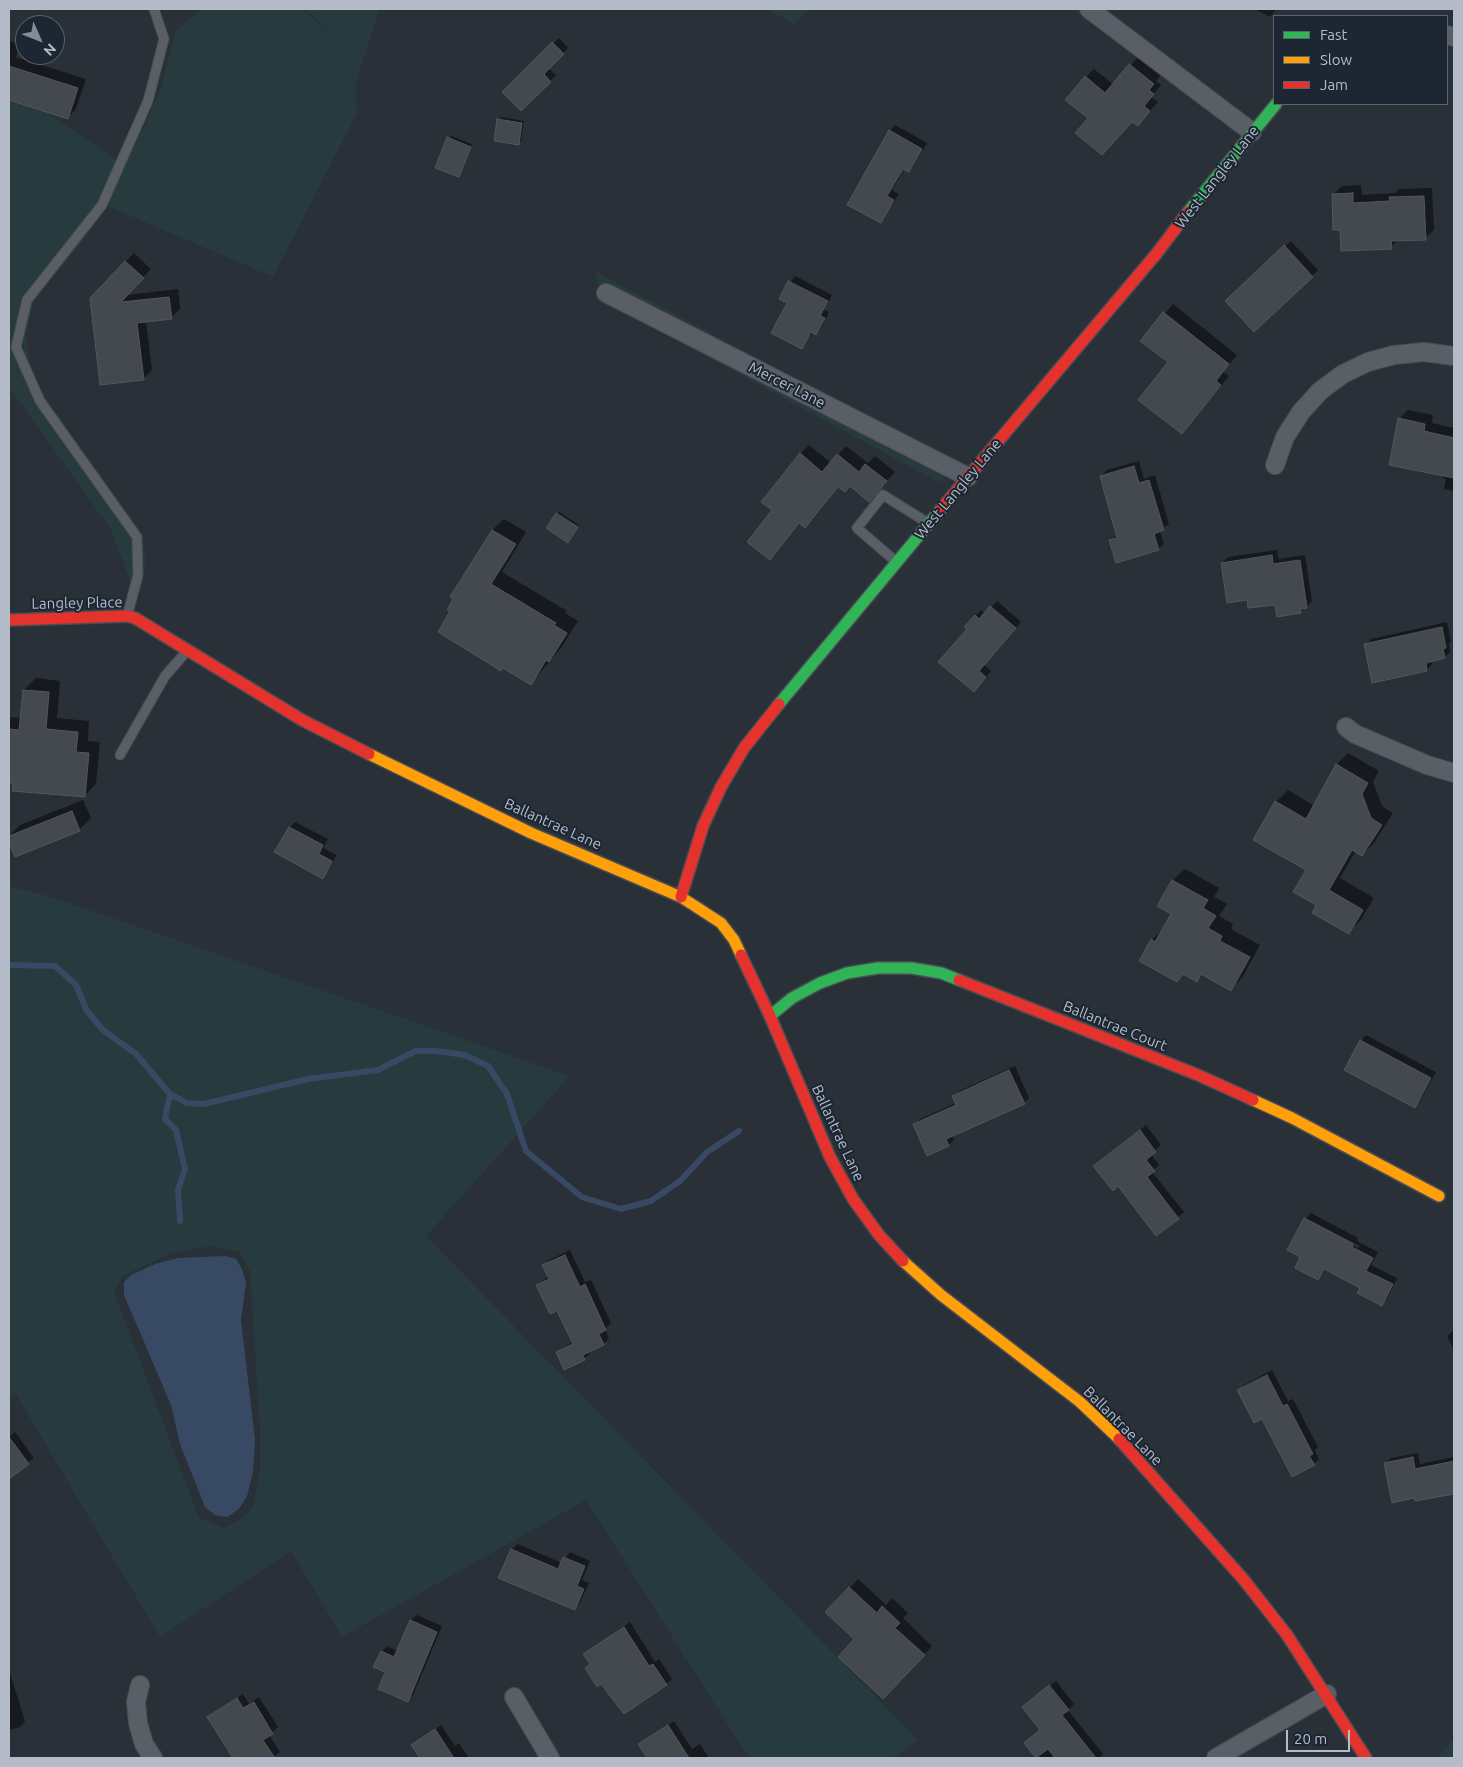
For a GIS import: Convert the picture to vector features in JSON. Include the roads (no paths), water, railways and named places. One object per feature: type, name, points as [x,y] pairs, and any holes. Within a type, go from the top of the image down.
[{"type":"street","points":[[1089,9],[1252,132]]},
{"type":"street","name":"West Langley Lane","points":[[680,897],[703,826],[721,787],[744,748],[896,562],[1157,253],[1275,105]]},
{"type":"street","name":"Mercer Lane","points":[[606,293],[968,477]]},
{"type":"street","points":[[1275,465],[1285,437],[1301,412],[1320,391],[1343,374],[1368,362],[1394,355],[1424,352],[1454,356]]},
{"type":"street","name":"Langley Place","points":[[9,620],[127,616],[135,618],[191,654]]},
{"type":"street","name":"Ballantrae Lane","points":[[191,654],[302,720],[406,773],[531,833],[680,897],[721,923],[734,940],[770,1016],[830,1157],[853,1199],[879,1235],[908,1267],[941,1295],[1080,1402],[1130,1451],[1244,1580],[1289,1636],[1366,1758]]},
{"type":"street","points":[[1346,727],[1355,734],[1427,765],[1454,773]]},
{"type":"street","name":"Ballantrae Court","points":[[770,1016],[792,998],[820,983],[848,973],[878,968],[911,968],[941,973],[1198,1075],[1292,1118],[1439,1196]]},
{"type":"street","points":[[140,1685],[136,1702],[138,1723],[144,1744],[153,1758]]},
{"type":"street","points":[[1216,1758],[1327,1694]]},
{"type":"street","points":[[514,1697],[550,1758]]},
{"type":"lane","points":[[127,616],[138,575],[137,537],[40,401],[16,347],[27,300],[102,206],[148,101],[164,39],[154,9]]},
{"type":"lane","points":[[896,562],[856,528],[883,496],[929,523]]},
{"type":"lane","points":[[120,755],[165,676],[191,654]]},
{"type":"water","points":[[225,1256],[236,1259],[242,1269],[246,1282],[241,1320],[255,1440],[253,1472],[247,1496],[239,1509],[227,1517],[215,1515],[205,1507],[180,1444],[171,1405],[124,1295],[124,1282],[131,1275],[155,1264],[178,1258]]},
{"type":"waterway","points":[[9,965],[55,966],[76,985],[87,1011],[103,1030],[136,1054],[170,1094],[187,1103],[204,1104],[308,1079],[378,1070],[416,1051],[436,1051],[465,1055],[488,1066],[507,1094],[526,1151],[582,1197],[621,1209],[651,1201],[680,1181],[707,1152],[739,1131]]},
{"type":"waterway","points":[[170,1094],[165,1119],[176,1130],[185,1169],[178,1190],[180,1221]]}]
